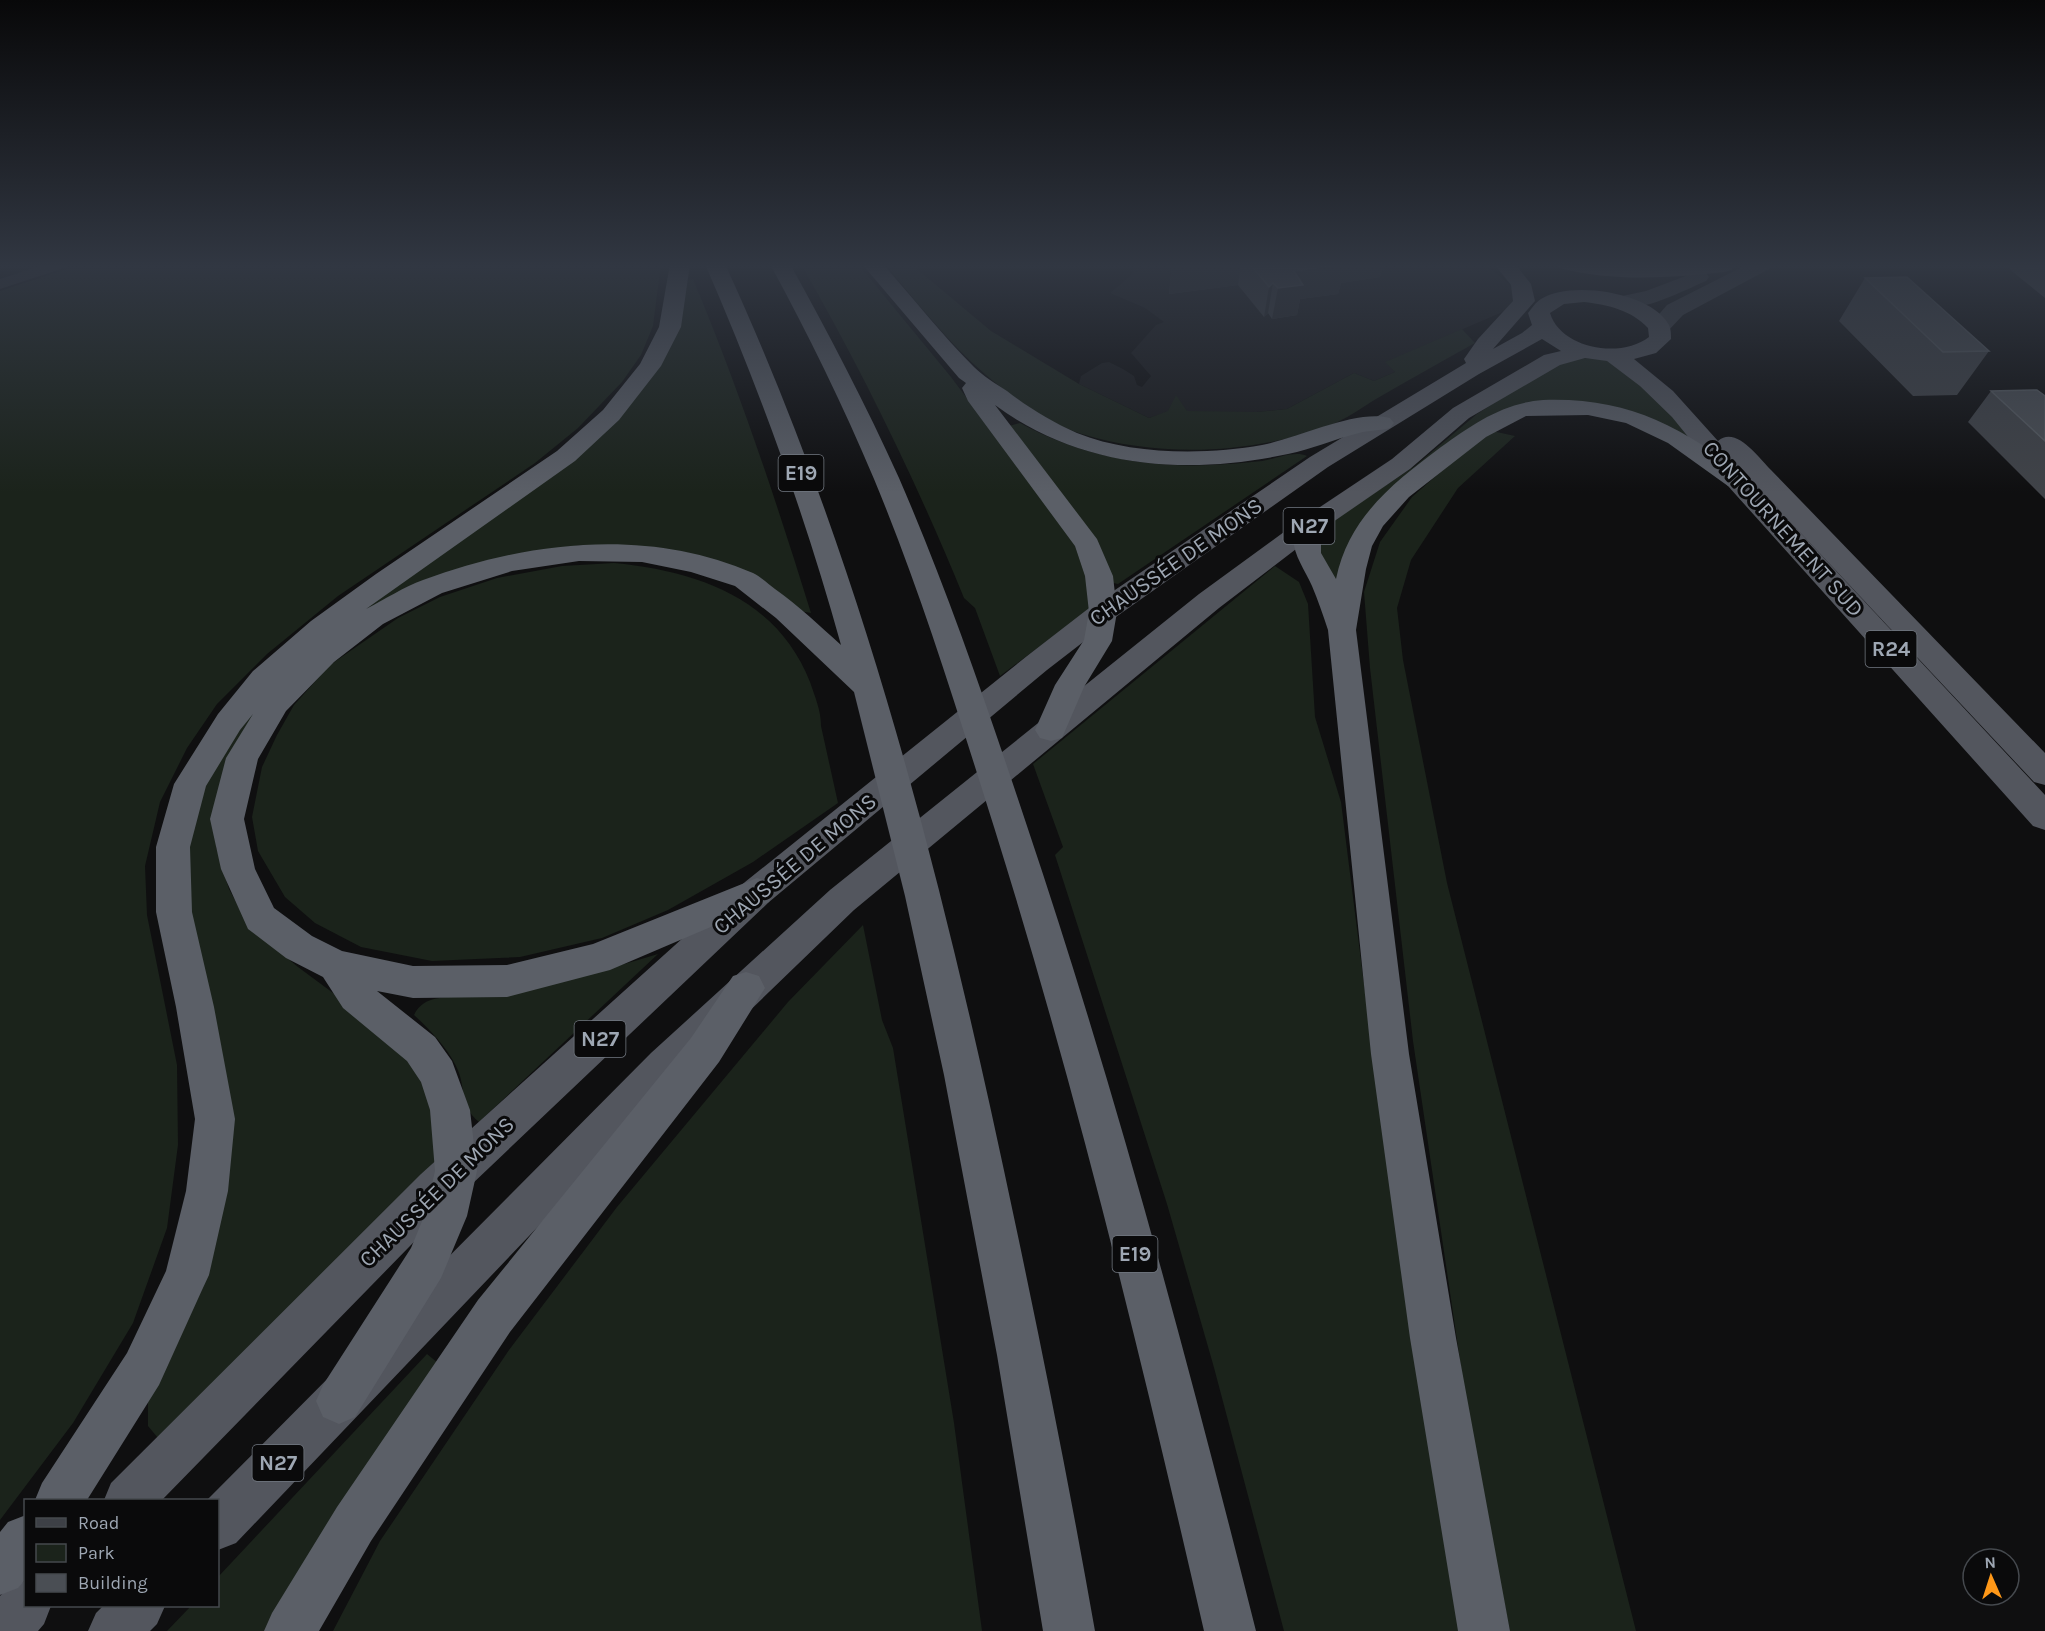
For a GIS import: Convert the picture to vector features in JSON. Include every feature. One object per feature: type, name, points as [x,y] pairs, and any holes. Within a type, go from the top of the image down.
[{"type":"highway","points":[[61,1499],[143,1369],[187,1275],[207,1191],[215,1119],[195,1007],[174,912],[173,847],[190,784],[229,722],[264,679],[313,635],[386,580],[566,456],[611,415],[650,366],[663,340]]},
{"type":"highway","name":"E19","points":[[750,340],[821,527],[870,689],[940,962],[1047,1498],[1069,1631]]},
{"type":"highway","name":"E19","points":[[819,340],[858,415],[900,511],[945,632],[1029,880],[1088,1080],[1134,1248],[1230,1631]]},
{"type":"highway","points":[[939,340],[967,372],[1013,407],[1071,439],[1118,452],[1162,458],[1240,456],[1308,442],[1358,425],[1382,423]]},
{"type":"highway","points":[[1471,369],[1480,350],[1490,340]]},
{"type":"highway","name":"CHAUSSÉE DE MONS","points":[[129,1499],[456,1172],[757,892],[1037,663],[1103,612],[1319,462],[1471,369],[1526,340]]},
{"type":"highway","name":"R24","points":[[1561,340],[1584,351],[1613,355],[1647,351]]},
{"type":"highway","points":[[1647,351],[1659,340]]},
{"type":"highway","name":"N27","points":[[219,1524],[665,1066],[842,900],[1209,601],[1308,527],[1401,464],[1471,406],[1552,360],[1584,351]]},
{"type":"highway","name":"CONTOURNEMENT SUD","points":[[1647,351],[1656,369],[1762,475],[2045,773]]},
{"type":"highway","name":"CONTOURNEMENT SUD","points":[[1613,355],[1651,382],[1714,452],[1737,482],[2045,817]]},
{"type":"highway","points":[[967,372],[980,401],[1088,545],[1099,576],[1103,612],[1098,641],[1070,685],[1051,730]]},
{"type":"highway","points":[[1342,630],[1355,559],[1364,535],[1385,508],[1408,482],[1492,423],[1514,412],[1543,407],[1578,406],[1611,411],[1643,420],[1665,430],[1702,454],[1737,482]]},
{"type":"highway","points":[[1308,527],[1306,544],[1308,558],[1327,588],[1342,630],[1390,1054],[1433,1338],[1484,1631]]},
{"type":"highway","points":[[757,892],[597,959],[507,981],[413,982],[336,966],[298,948],[261,918],[238,869],[227,819],[242,758],[275,703],[324,655],[373,617],[432,587],[509,562],[579,552],[642,553],[696,564],[745,580],[786,611],[870,689]]},
{"type":"highway","points":[[336,966],[356,996],[421,1049],[438,1074],[450,1110],[456,1172],[446,1216],[426,1263],[339,1401]]},
{"type":"highway","points":[[290,1631],[354,1524],[494,1316],[705,1050],[746,988]]},
{"type":"highway","points":[[0,1570],[24,1542]]},
{"type":"highway","points":[[2,1631],[24,1607]]},
{"type":"highway","points":[[114,1631],[137,1607]]},
{"type":"shaded area","points":[[1143,340],[1437,340],[1386,362],[1395,372],[1374,381],[1354,373],[1287,409],[1257,412],[1168,412],[1149,418],[1079,384],[1081,376],[1102,363],[1109,362],[1134,376],[1137,385],[1142,387],[1151,376],[1131,353]]},
{"type":"green space","points":[[0,340],[647,340],[641,355],[622,382],[578,428],[535,463],[338,596],[267,654],[217,704],[187,748],[160,802],[145,866],[147,915],[177,1065],[178,1145],[167,1228],[133,1323],[73,1423],[0,1520]]},
{"type":"green space","points":[[656,340],[717,340],[756,445],[811,613],[799,611],[734,567],[685,552],[628,545],[581,545],[518,554],[344,627],[216,809],[216,847],[229,889],[249,926],[298,967],[379,1027],[419,1066],[442,1157],[158,1438],[148,1426],[148,1402],[208,1257],[186,883],[189,834],[201,790],[220,751],[281,673],[623,410]]},
{"type":"green space","points":[[843,340],[921,340],[951,377],[1082,552],[1094,606],[1000,676],[975,608],[964,598],[888,428]]},
{"type":"green space","points":[[950,340],[1006,340],[1079,384],[1149,418],[1168,411],[1176,395],[1187,411],[1257,412],[1287,409],[1354,373],[1374,381],[1395,372],[1385,362],[1436,340],[1472,340],[1475,343],[1341,421],[1299,435],[1268,442],[1206,450],[1143,447],[1112,442],[1070,430],[1019,401]]},
{"type":"green space","points":[[1581,358],[1601,359],[1622,366],[1700,443],[1663,424],[1551,402],[1414,470],[1341,582],[1330,578],[1314,544],[1322,528],[1415,466],[1477,414],[1530,380],[1561,364]]},
{"type":"green space","points":[[1020,423],[1088,451],[1161,464],[1211,465],[1262,461],[1291,454],[1307,456],[1118,584],[1109,582],[1009,426]]},
{"type":"green space","points":[[1492,431],[1515,436],[1458,488],[1411,560],[1397,608],[1403,660],[1447,883],[1636,1631],[1510,1631],[1472,1442],[1413,1041],[1370,668],[1364,592],[1380,542],[1412,497]]},
{"type":"green space","points":[[614,563],[675,573],[704,582],[731,594],[777,629],[796,653],[810,682],[819,709],[838,803],[753,862],[668,910],[602,938],[520,957],[432,961],[361,947],[315,923],[285,897],[258,851],[252,817],[262,767],[277,735],[294,705],[330,665],[398,618],[440,597],[497,578],[562,566]]},
{"type":"green space","points":[[1275,566],[1299,582],[1308,604],[1315,717],[1341,802],[1384,1143],[1464,1631],[1284,1631],[1213,1364],[1167,1204],[1055,855],[1063,847],[1033,764]]},
{"type":"green space","points":[[863,925],[882,1020],[893,1048],[954,1423],[982,1631],[333,1631],[380,1541],[509,1350],[617,1207],[788,1002]]},
{"type":"green space","points":[[658,954],[479,1122],[472,1116],[465,1102],[459,1074],[452,1059],[414,1015],[422,1005],[432,999],[534,986],[608,969]]},
{"type":"green space","points":[[427,1354],[438,1363],[268,1631],[167,1631],[190,1607],[219,1607],[219,1576]]},
{"type":"building","points":[[1930,340],[1977,340],[1989,351],[1943,352]]},
{"type":"building","points":[[2037,390],[2045,396],[2045,441],[1991,391]]}]
